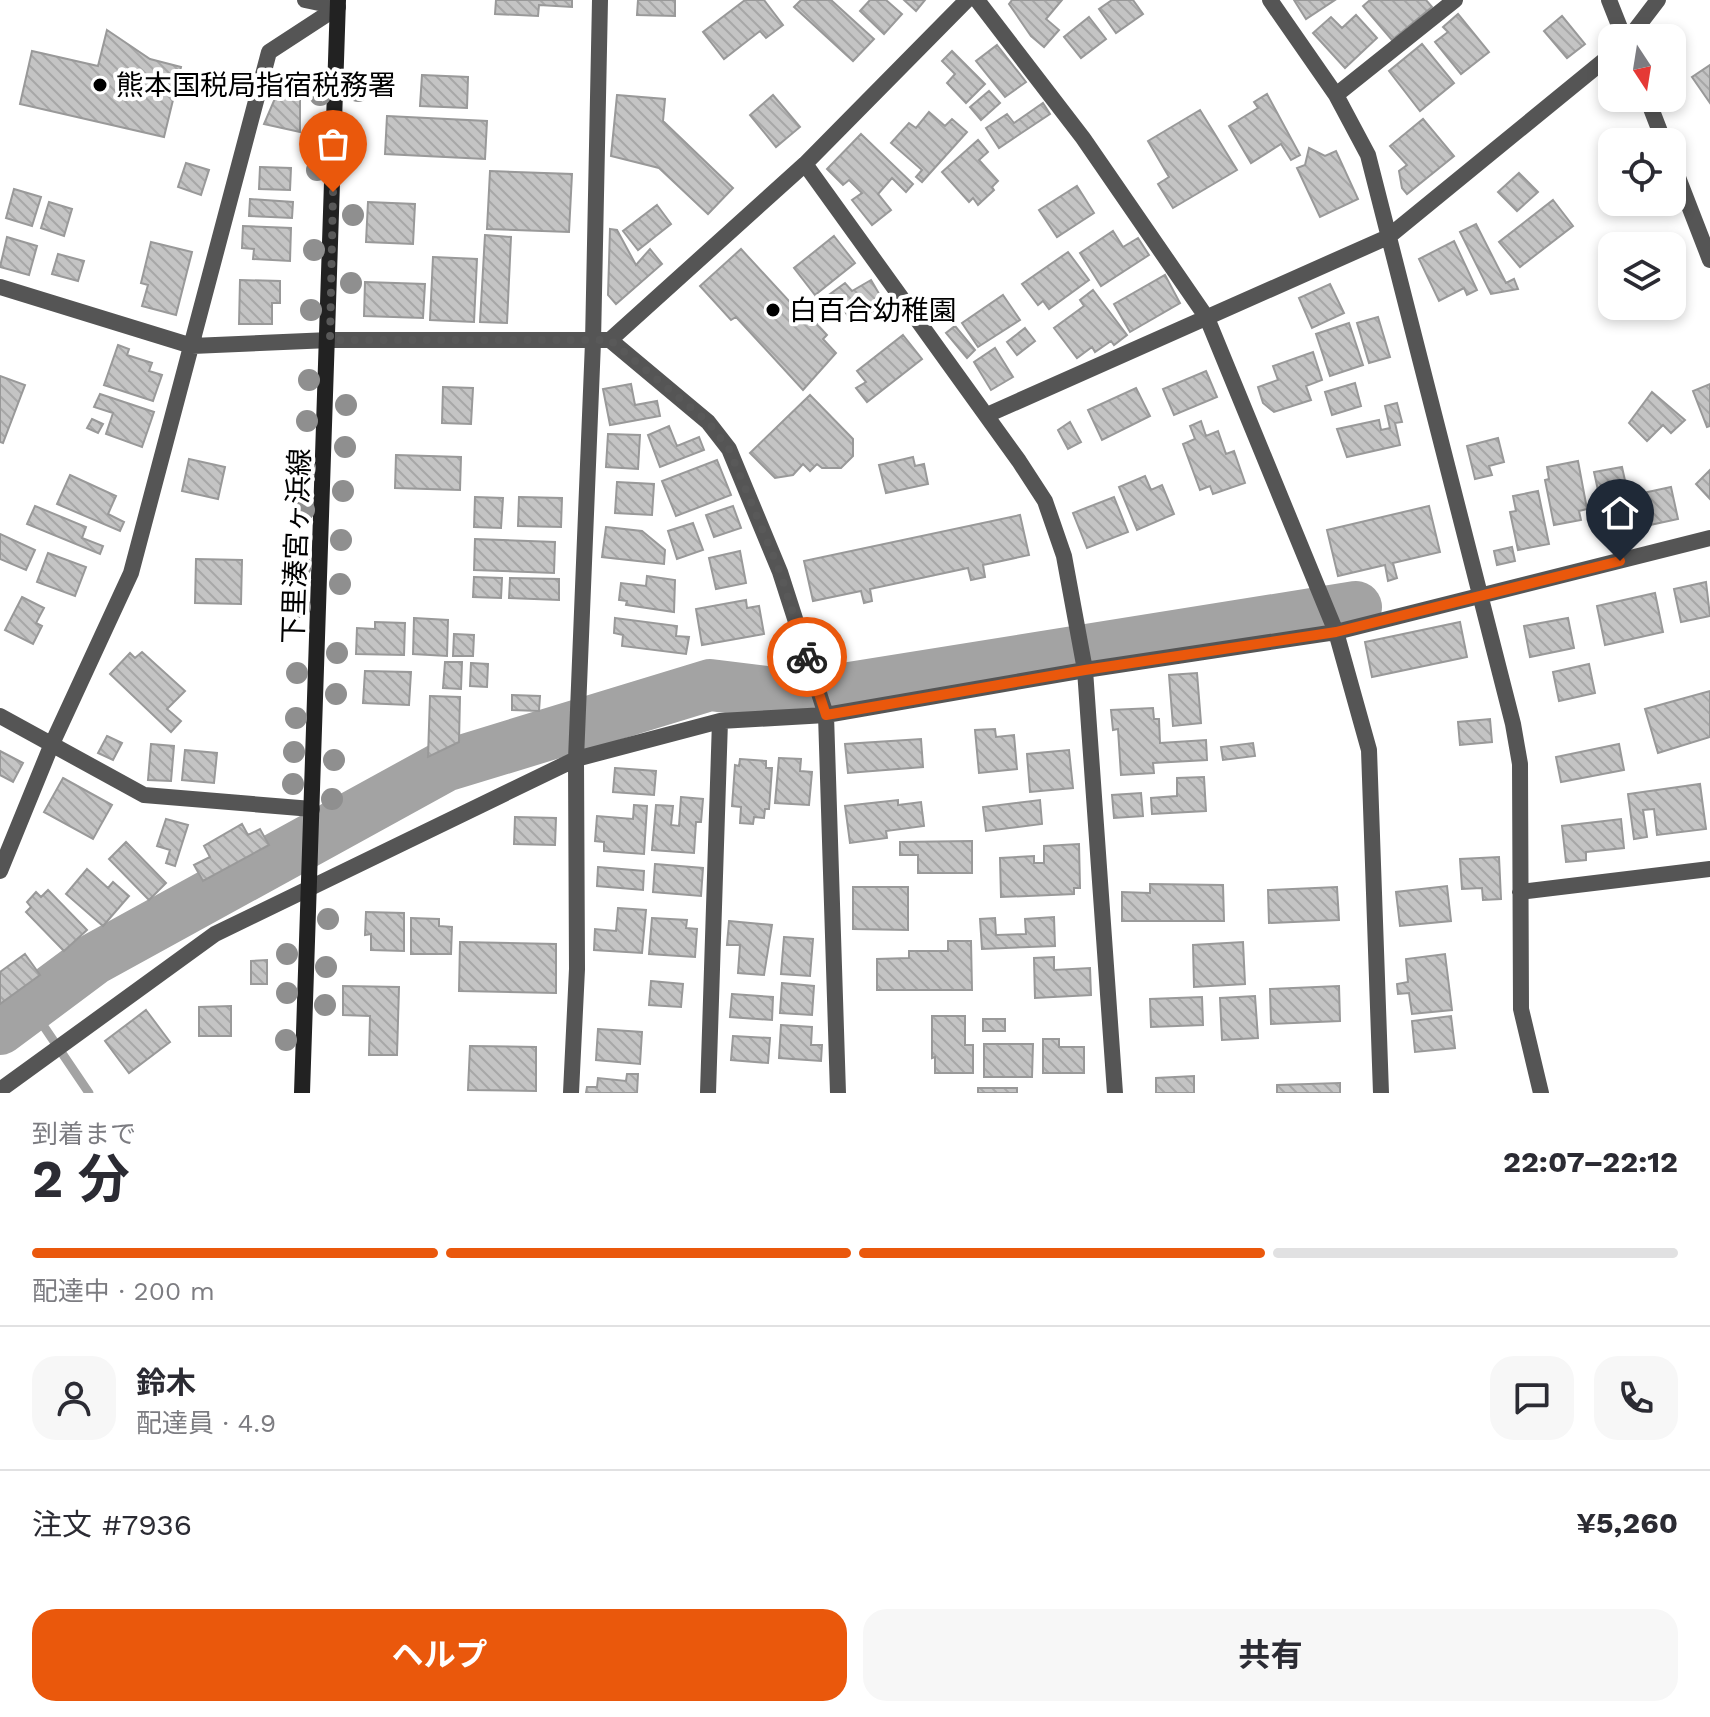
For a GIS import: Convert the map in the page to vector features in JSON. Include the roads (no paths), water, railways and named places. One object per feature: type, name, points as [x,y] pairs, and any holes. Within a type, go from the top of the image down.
[{"type":"main road","name":"下里湊宮ヶ浜線","points":[[302,1093],[330,340],[339,2]]},
{"type":"street","points":[[305,0],[339,2]]},
{"type":"street","points":[[571,1093],[577,969],[576,759],[602,341],[600,0]]},
{"type":"street","points":[[602,341],[805,164],[967,0]]},
{"type":"street","points":[[977,0],[1083,138],[1207,318],[1331,619],[1369,750],[1381,1093]]},
{"type":"street","points":[[1270,0],[1336,95],[1368,155],[1482,595],[1520,764],[1521,1009],[1541,1093]]},
{"type":"street","points":[[1336,95],[1455,0]]},
{"type":"street","points":[[1609,0],[1620,24]]},
{"type":"street","points":[[1638,24],[1658,0]]},
{"type":"street","points":[[0,871],[51,746],[131,573],[269,52],[339,2]]},
{"type":"street","points":[[987,415],[1388,237],[1598,65]]},
{"type":"street","points":[[805,164],[987,415],[1045,501],[1064,556],[1083,658],[1115,1093]]},
{"type":"street","points":[[1686,198],[1710,260]]},
{"type":"street","points":[[0,287],[192,346],[330,340],[602,341],[708,422],[729,449],[780,572],[821,700],[838,1093]]},
{"type":"street","points":[[0,1090],[215,934],[576,759],[720,721],[821,700],[1482,595],[1710,538]]},
{"type":"street","points":[[0,716],[144,795],[312,815]]},
{"type":"street","points":[[708,1093],[720,721]]},
{"type":"street","points":[[1520,892],[1710,869]]},
{"type":"waterway","points":[[0,1029],[94,959],[445,766],[710,685],[800,696],[1356,607]]},
{"type":"waterway","points":[[30,1006],[89,1093]]},
{"type":"place","name":"熊本国税局指宿税務署","points":[[100,85]]},
{"type":"place","name":"白百合幼稚園","points":[[773,310]]}]
